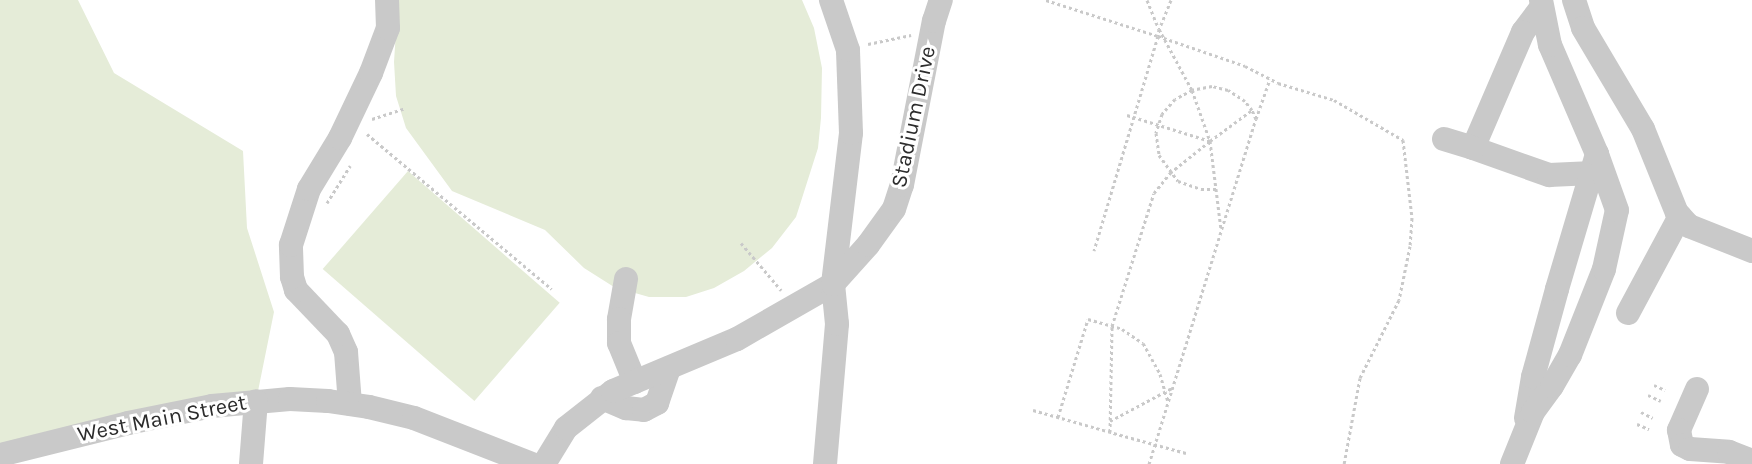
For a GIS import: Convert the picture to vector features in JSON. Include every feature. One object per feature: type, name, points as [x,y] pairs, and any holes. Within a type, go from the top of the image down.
[{"type":"street","points":[[350,404],[346,352],[338,334],[296,290],[292,278],[291,245],[309,189],[340,138],[371,72],[388,28],[387,0]]},
{"type":"street","points":[[825,464],[837,324],[833,284],[851,133],[848,50],[831,0]]},
{"type":"street","name":"Stadium Drive","points":[[544,464],[566,428],[602,398],[737,339],[833,284],[868,245],[894,209],[902,185],[934,21],[941,0]]},
{"type":"street","points":[[1574,0],[1583,28],[1643,129],[1680,216],[1689,226],[1752,250]]},
{"type":"street","points":[[1473,148],[1523,32],[1541,4]]},
{"type":"street","points":[[1512,464],[1533,412],[1570,355],[1604,269],[1617,210],[1595,164],[1550,45],[1541,4]]},
{"type":"street","points":[[1444,139],[1549,175],[1595,164]]},
{"type":"street","points":[[1523,432],[1533,376],[1595,164]]},
{"type":"street","points":[[1628,313],[1680,216]]},
{"type":"street","points":[[626,279],[619,319],[619,343],[635,382]]},
{"type":"street","points":[[602,398],[626,408],[644,411],[657,403],[669,368]]},
{"type":"street","points":[[1697,389],[1679,430],[1682,445],[1697,450],[1729,452],[1752,461]]},
{"type":"street","name":"West Main Street","points":[[0,455],[128,423],[212,406],[290,399],[350,404],[442,428],[532,464]]},
{"type":"street","points":[[251,464],[256,401]]},
{"type":"path","points":[[1046,0],[1245,66],[1270,80],[1334,100],[1403,140],[1412,218],[1408,255],[1399,300],[1360,378],[1344,464]]},
{"type":"path","points":[[1147,0],[1159,29],[1192,90],[1210,141],[1221,232]]},
{"type":"path","points":[[1094,250],[1159,29],[1171,0]]},
{"type":"path","points":[[865,45],[917,34]]},
{"type":"path","points":[[1149,464],[1270,80]]},
{"type":"path","points":[[1216,189],[1188,186],[1170,173],[1159,155],[1158,125],[1162,114],[1175,99],[1192,90],[1212,86],[1238,95],[1252,110],[1256,119]]},
{"type":"path","points":[[366,121],[405,108]]},
{"type":"path","points":[[1110,432],[1112,326],[1154,193],[1170,173],[1252,110]]},
{"type":"path","points":[[1127,115],[1210,141]]},
{"type":"path","points":[[362,143],[367,134],[366,128]]},
{"type":"path","points":[[367,134],[552,289]]},
{"type":"path","points":[[326,204],[332,199],[352,162]]},
{"type":"path","points":[[1058,417],[1088,319],[1134,335],[1143,343],[1155,362],[1168,404]]},
{"type":"path","points":[[1654,385],[1665,390]]},
{"type":"path","points":[[1110,422],[1173,388]]},
{"type":"path","points":[[1648,395],[1661,401]]},
{"type":"path","points":[[1033,410],[1186,453]]},
{"type":"path","points":[[1641,412],[1653,418]]},
{"type":"path","points":[[1638,424],[1649,429]]},
{"type":"green space","points":[[0,0],[78,0],[114,73],[243,151],[247,228],[274,312],[256,401],[0,455]]},
{"type":"green space","points":[[398,0],[802,0],[814,28],[822,68],[821,118],[818,148],[796,217],[772,248],[744,271],[714,288],[686,297],[649,297],[614,287],[584,268],[545,230],[452,191],[406,128],[396,96],[394,62]]},
{"type":"green space","points":[[408,171],[560,303],[474,401],[323,269]]}]
